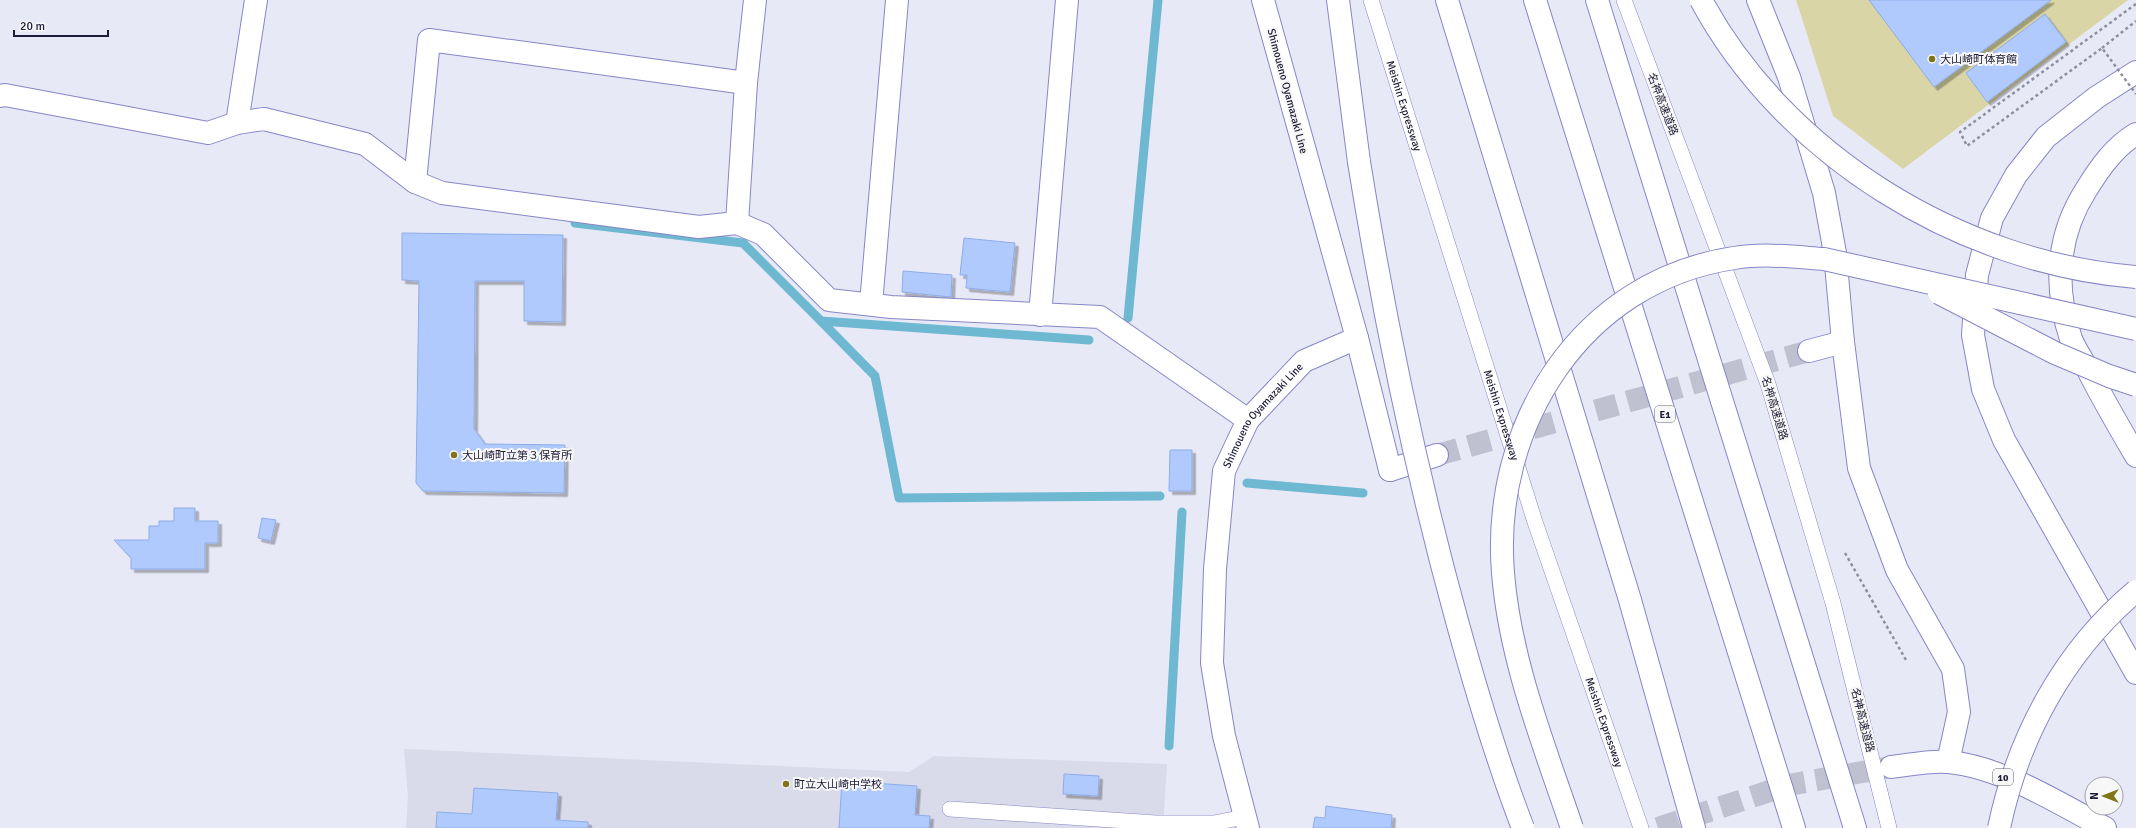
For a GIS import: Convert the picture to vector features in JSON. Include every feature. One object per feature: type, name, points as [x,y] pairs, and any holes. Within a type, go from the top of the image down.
[{"type":"main road","points":[[237,123],[256,0]]},
{"type":"main road","points":[[736,223],[746,82],[755,0]]},
{"type":"main road","points":[[871,304],[897,0]]},
{"type":"main road","points":[[1040,315],[1067,0]]},
{"type":"main road","name":"Shimoueno Oyamazaki Line","points":[[1246,822],[1224,736],[1212,663],[1215,569],[1224,471],[1248,420],[1304,361],[1357,338],[1263,0]]},
{"type":"main road","points":[[1338,0],[1359,162],[1394,363],[1420,477],[1469,663],[1523,828]]},
{"type":"main road","points":[[1447,0],[1630,600],[1705,828]]},
{"type":"main road","name":"E1","points":[[1535,0],[1794,828]]},
{"type":"main road","points":[[1597,0],[1855,828]]},
{"type":"main road","points":[[1701,0],[1740,60],[1776,104],[1820,146],[1862,178],[1912,208],[1964,233],[2017,253],[2072,268],[2136,278]]},
{"type":"main road","points":[[1758,0],[1789,76],[1824,193],[1836,253],[1843,342],[1859,468],[1897,570],[1953,668],[1959,712],[1948,762]]},
{"type":"main road","points":[[415,182],[429,40],[746,82]]},
{"type":"main road","points":[[2136,72],[2097,97],[2046,137],[2016,175],[1992,218],[1977,275],[1973,334],[1983,389],[2004,440],[2136,673]]},
{"type":"main road","points":[[2,92],[208,133],[237,123],[264,119],[365,144],[415,182],[442,193],[699,227],[736,223],[763,234],[829,300],[890,307],[1100,317],[1248,420]]},
{"type":"main road","points":[[2136,134],[2128,139],[2101,166],[2080,199],[2066,233],[2059,266],[2062,303],[2072,340],[2136,456]]},
{"type":"main road","points":[[1572,828],[1522,676],[1510,624],[1503,572],[1502,530],[1506,493],[1521,434],[1535,401],[1561,360],[1591,326],[1613,308],[1640,290],[1691,268],[1735,257],[1779,256],[1824,260],[1872,269],[2136,329]]},
{"type":"main road","points":[[1872,269],[1906,280],[1949,297],[2056,353],[2109,376],[2136,385]]},
{"type":"main road","points":[[1357,338],[1390,470],[1437,454]]},
{"type":"main road","points":[[1809,350],[1843,342]]},
{"type":"main road","points":[[1999,828],[2006,793],[2023,745],[2046,701],[2070,663],[2098,629],[2136,591]]},
{"type":"main road","points":[[1630,600],[1694,828]]},
{"type":"main road","name":"10","points":[[1891,767],[1948,762],[1986,770],[2024,786],[2105,828]]},
{"type":"lane","name":"Meishin Expressway","points":[[1370,0],[1535,522],[1641,828]]},
{"type":"lane","name":"名神高速道路","points":[[1624,0],[1768,384],[1833,603],[1890,828]]},
{"type":"lane","points":[[950,809],[1156,824],[1246,822]]},
{"type":"path","points":[[2136,4],[1960,132],[1968,146],[2102,48],[2136,21]]},
{"type":"path","points":[[2102,48],[2136,94]]},
{"type":"path","points":[[1842,549],[1906,660]]},
{"type":"shaded area","name":"大山崎町体育館","points":[[1796,0],[2128,0],[1903,169],[1833,116]]},
{"type":"shaded area","name":"町立大山崎中学校","points":[[404,749],[909,772],[934,756],[1167,764],[1163,828],[406,828],[408,797]]},
{"type":"building","points":[[1869,0],[2051,0],[1934,87]]},
{"type":"building","points":[[2045,14],[2066,42],[1987,102],[1966,73]]},
{"type":"building","points":[[402,233],[563,235],[562,322],[524,321],[524,281],[475,281],[474,429],[485,444],[565,445],[564,493],[423,491],[416,483],[419,281],[402,280]]},
{"type":"building","points":[[964,238],[1015,243],[1010,292],[966,288],[967,275],[960,275]]},
{"type":"building","points":[[903,271],[952,275],[951,297],[902,292]]},
{"type":"building","points":[[1170,450],[1192,450],[1192,491],[1169,491]]},
{"type":"building","points":[[174,508],[195,508],[195,521],[218,521],[218,543],[205,543],[205,569],[131,569],[131,558],[114,540],[149,540],[149,526],[159,526],[159,521],[174,521]]},
{"type":"building","points":[[262,518],[276,520],[271,541],[258,538]]},
{"type":"building","points":[[1064,774],[1099,776],[1098,796],[1063,794]]},
{"type":"building","points":[[842,781],[917,786],[915,815],[930,816],[929,828],[839,828]]},
{"type":"building","points":[[474,788],[558,793],[556,820],[588,822],[588,828],[436,828],[437,812],[472,814]]},
{"type":"building","points":[[1326,806],[1392,815],[1391,828],[1313,828],[1315,817],[1325,818]]},
{"type":"waterway","points":[[1128,318],[1158,0]]},
{"type":"waterway","points":[[575,223],[743,243],[821,321],[1089,340]]},
{"type":"waterway","points":[[821,321],[875,376],[899,498],[1160,496]]},
{"type":"waterway","points":[[1247,483],[1363,493]]},
{"type":"waterway","points":[[1169,746],[1182,512]]},
{"type":"tunnel","points":[[1437,455],[1809,351]]},
{"type":"tunnel","points":[[1658,828],[1788,785],[1891,767]]},
{"type":"place","name":"大山崎町体育館","points":[[1932,59]]},
{"type":"place","name":"大山崎町立第３保育所","points":[[454,455]]},
{"type":"place","name":"町立大山崎中学校","points":[[786,784]]}]
